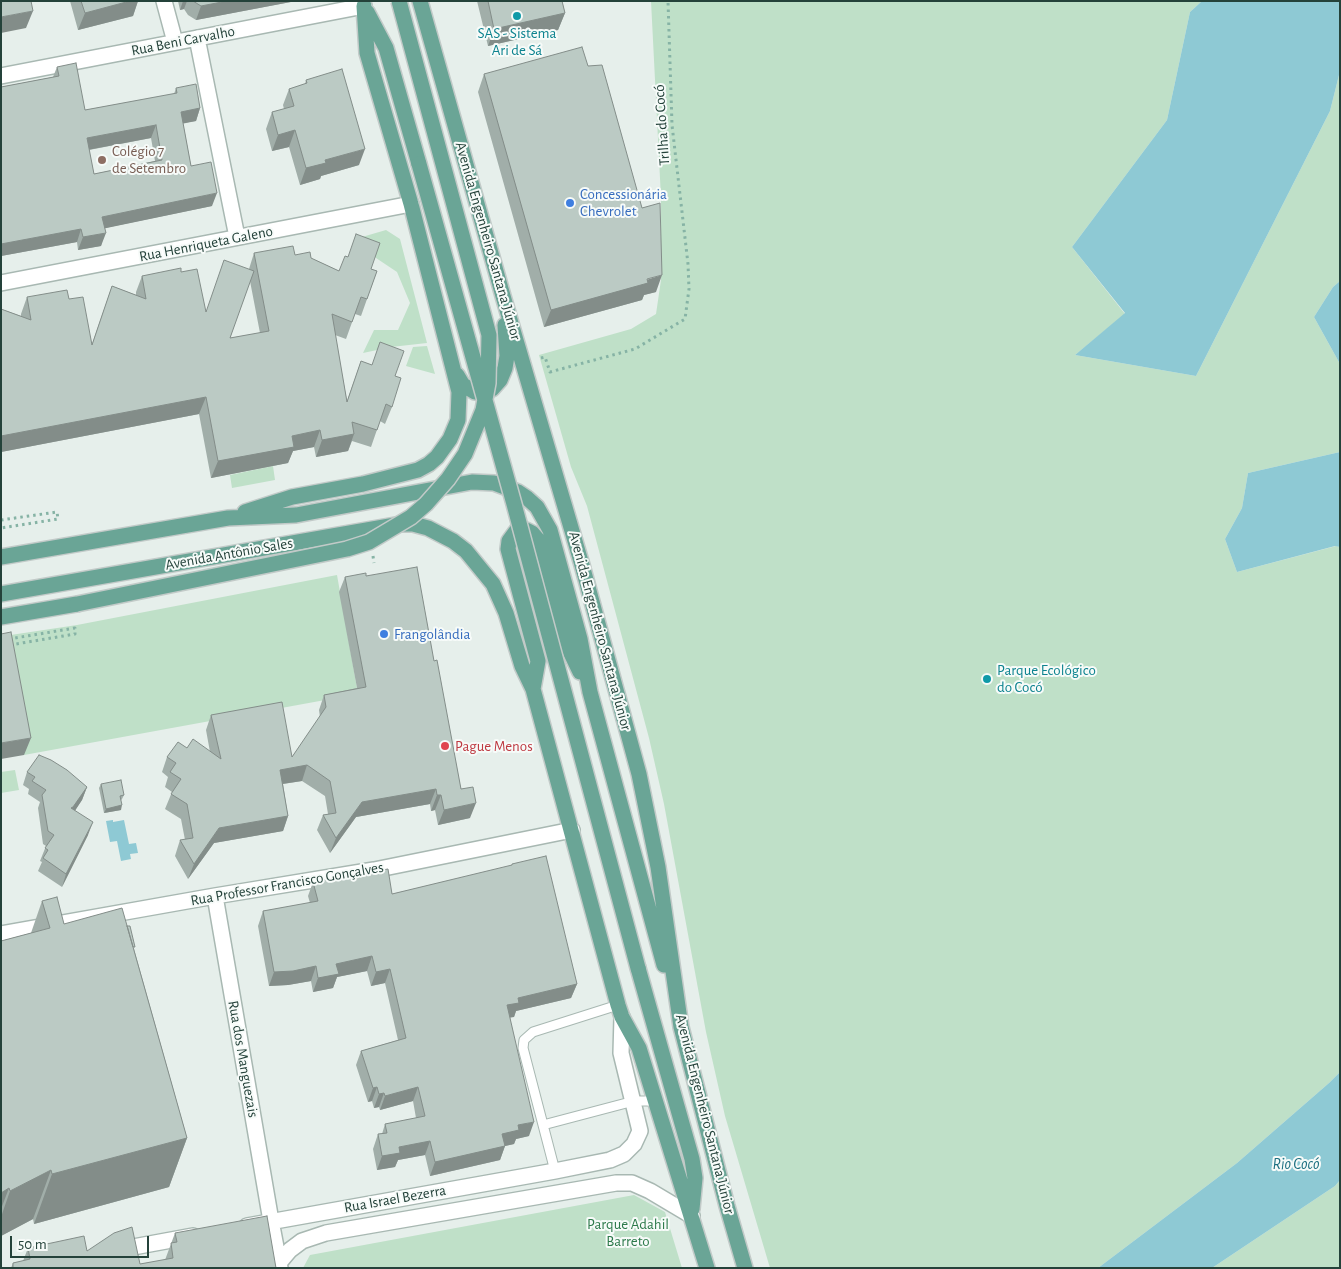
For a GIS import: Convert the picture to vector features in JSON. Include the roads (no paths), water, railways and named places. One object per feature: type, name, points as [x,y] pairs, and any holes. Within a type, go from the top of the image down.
[{"type":"main road","points":[[3,617],[77,604],[347,549],[369,542],[411,517],[426,504],[448,479],[465,454],[483,410],[488,383],[488,335],[399,1]]},
{"type":"main road","name":"Avenida Engenheiro Santana Júnior","points":[[420,1],[503,296],[582,565],[639,774],[658,867],[681,1027],[745,1268]]},
{"type":"main road","points":[[228,518],[292,497],[363,484],[418,470],[429,464],[437,456],[450,439],[456,427],[460,409],[460,392],[410,204],[367,53],[363,4]]},
{"type":"main road","name":"Avenida Engenheiro Santana Júnior","points":[[363,4],[386,48],[514,504],[638,968],[692,1159],[695,1178],[692,1216]]},
{"type":"main road","points":[[454,372],[464,385],[480,393],[492,389],[500,380],[507,356],[503,296]]},
{"type":"main road","points":[[1,557],[228,518],[296,515],[472,482],[494,483],[518,492],[527,498],[537,507],[550,530],[580,639],[590,692],[681,1027]]},
{"type":"main road","name":"Avenida Antônio Sales","points":[[1,594],[401,524],[414,524],[428,528],[453,541]]},
{"type":"main road","points":[[533,689],[538,661],[508,549],[509,541],[517,530],[526,530],[532,533],[538,540],[545,558],[567,645],[590,692]]},
{"type":"main road","name":"Avenida Engenheiro Santana Júnior","points":[[453,541],[466,551],[493,584],[506,613],[522,666],[533,689],[620,1011],[639,1048],[707,1268]]},
{"type":"street","points":[[164,1],[175,42]]},
{"type":"street","name":"Rua Beni Carvalho","points":[[1,76],[363,4]]},
{"type":"street","points":[[197,38],[237,237]]},
{"type":"street","name":"Rua Henriqueta Galeno","points":[[1,283],[410,204]]},
{"type":"street","name":"Rua Professor Francisco Gonçalves","points":[[1,934],[374,870],[572,830]]},
{"type":"street","name":"Rua dos Manguezais","points":[[215,896],[279,1265]]},
{"type":"street","name":"Rua Israel Bezerra","points":[[233,1228],[610,1160],[624,1154],[634,1144],[640,1131],[621,1053],[620,1011]]},
{"type":"street","name":"Rua Israel Bezerra","points":[[279,1265],[290,1250],[302,1241],[320,1235],[616,1183],[632,1183],[650,1190],[692,1216]]},
{"type":"street","points":[[100,1253],[205,1234]]},
{"type":"lane","points":[[555,1170],[523,1048],[524,1040],[533,1032],[620,1011]]},
{"type":"lane","points":[[543,1125],[634,1101],[656,1101]]},
{"type":"water","points":[[1202,1],[1340,1],[1340,71],[1330,111],[1196,376],[1075,355],[1125,313],[1072,247],[1167,120],[1190,12]]},
{"type":"water","points":[[1340,281],[1340,364],[1314,317],[1333,287]]},
{"type":"water","points":[[1340,452],[1340,547],[1335,546],[1237,572],[1225,539],[1242,508],[1248,473]]},
{"type":"water","points":[[113,820],[113,822],[124,820],[129,844],[136,843],[138,853],[130,854],[131,859],[121,861],[117,841],[110,842],[106,821]]},
{"type":"water","name":"Rio Cocó","points":[[1340,1072],[1340,1180],[1335,1186],[1212,1268],[1098,1268],[1237,1163]]},
{"type":"place","name":"SAS - Sistema Ari de Sá","points":[[517,16]]},
{"type":"place","name":"Colégio 7 de Setembro","points":[[102,160]]},
{"type":"place","name":"Concessionária Chevrolet","points":[[570,203]]},
{"type":"place","name":"Frangolândia","points":[[384,634]]},
{"type":"place","name":"Parque Ecológico do Cocó","points":[[987,679]]},
{"type":"place","name":"Pague Menos","points":[[445,746]]},
{"type":"park label","name":"Parque Adahil Barreto","points":[[628,1232]]}]
